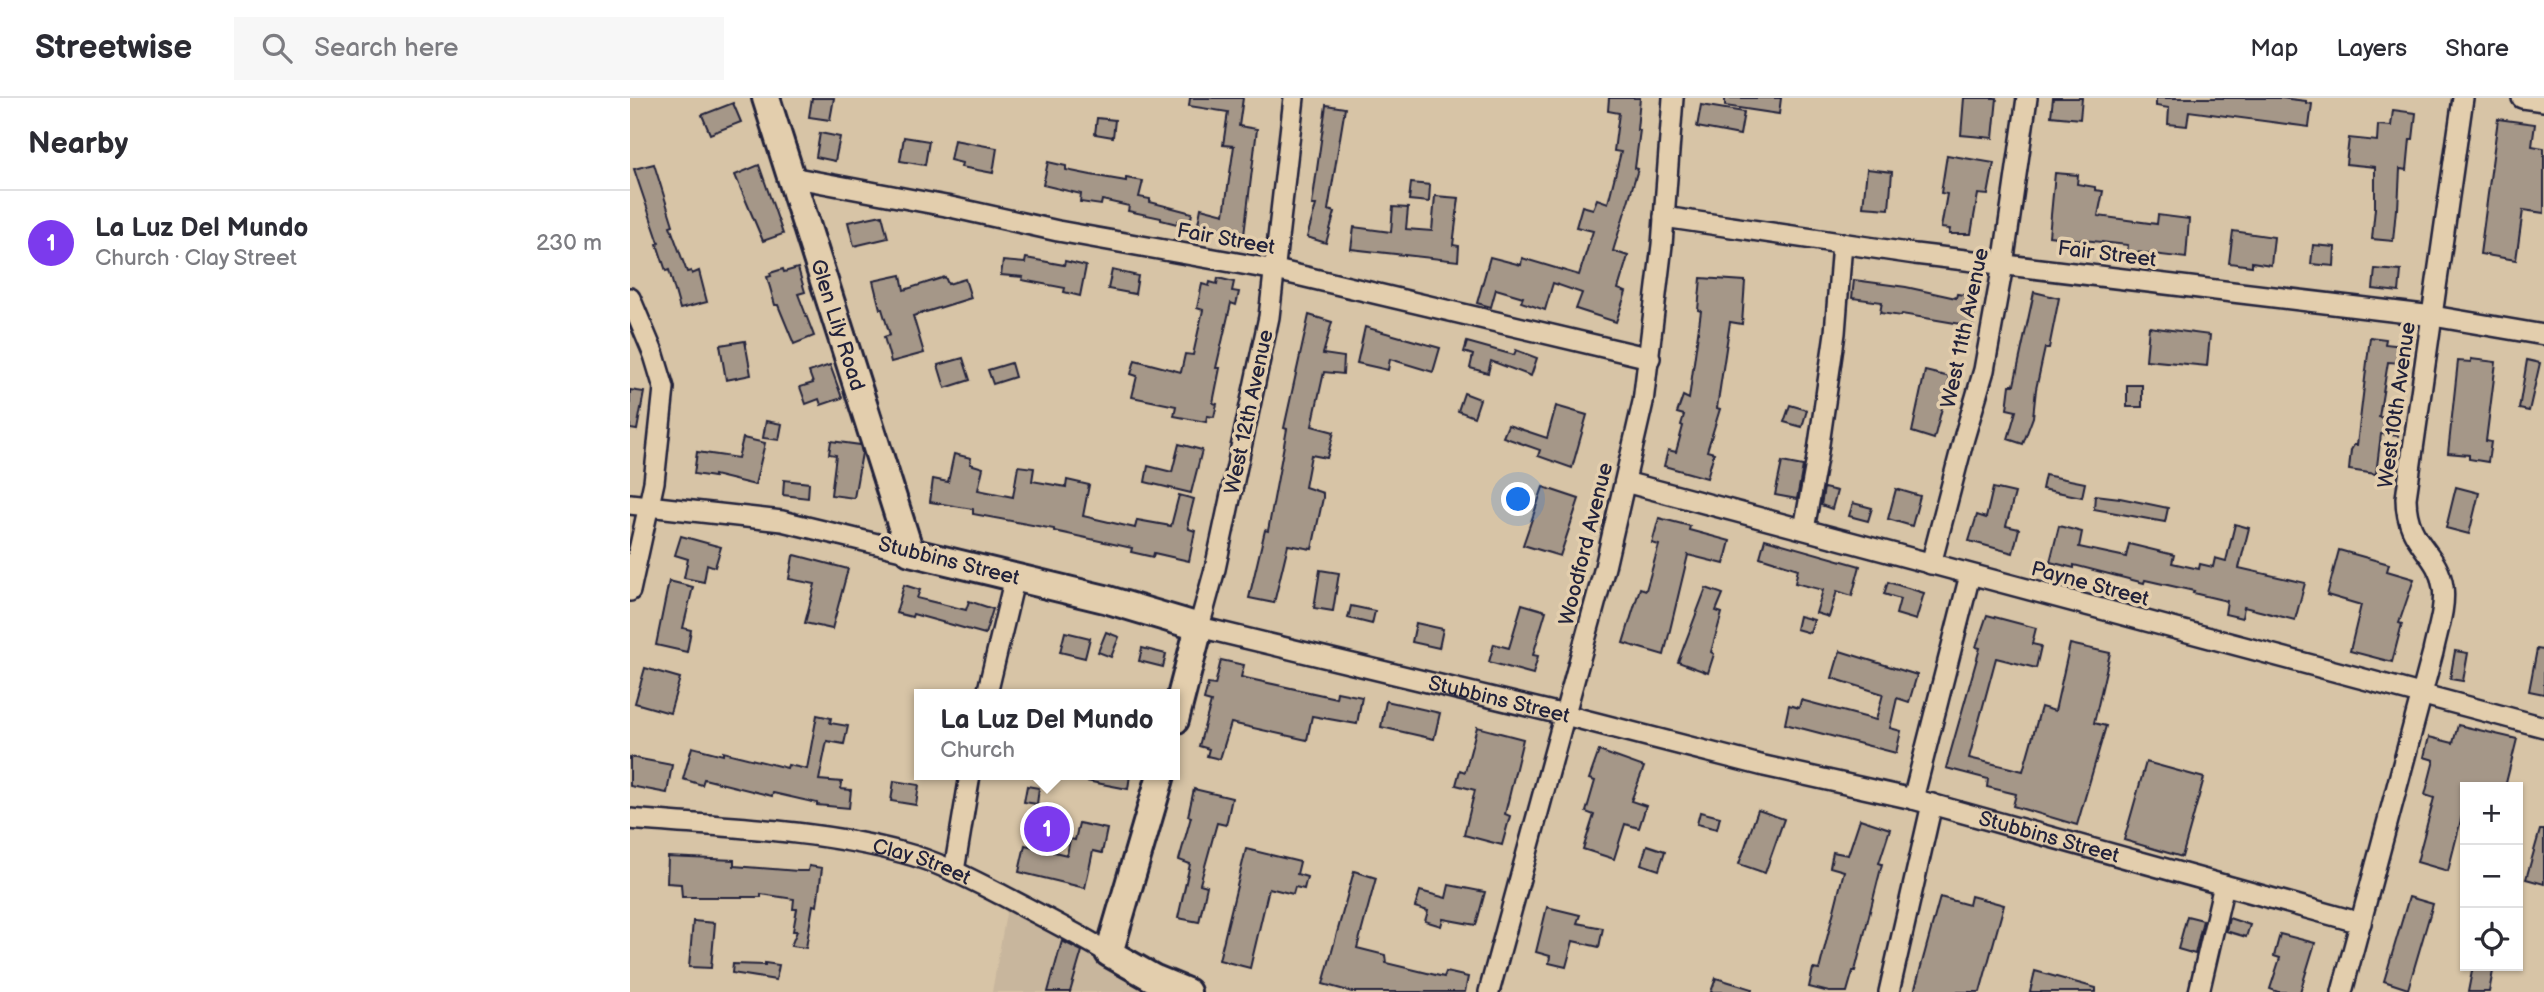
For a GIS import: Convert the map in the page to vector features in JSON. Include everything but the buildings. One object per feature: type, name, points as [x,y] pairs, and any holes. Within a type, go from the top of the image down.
[{"type":"street","name":"Glen Lily Road","points":[[766,98],[910,552]]},
{"type":"street","name":"West 12th Avenue","points":[[1180,701],[1215,569],[1250,413],[1276,270],[1294,98]]},
{"type":"street","name":"Woodford Avenue","points":[[1489,992],[1565,715],[1643,402],[1650,358],[1674,98]]},
{"type":"street","name":"West 11th Avenue","points":[[1931,564],[1984,370],[2003,265],[2027,98]]},
{"type":"street","name":"West 10th Avenue","points":[[2342,992],[2433,652],[2443,588],[2437,569],[2409,528],[2406,498],[2463,98]]},
{"type":"street","points":[[2522,98],[2544,101]]},
{"type":"street","name":"Fair Street","points":[[790,177],[946,206],[1058,231],[1276,270],[1650,358]]},
{"type":"street","name":"Fair Street","points":[[1664,217],[2003,265],[2433,316],[2544,335]]},
{"type":"street","points":[[1804,529],[1835,334],[1842,243]]},
{"type":"street","points":[[630,298],[654,355],[664,388],[653,482],[639,505],[630,591]]},
{"type":"street","name":"Payne Street","points":[[1625,482],[2544,727]]},
{"type":"street","name":"Stubbins Street","points":[[639,505],[782,521],[1015,577],[1105,599],[1199,627],[1764,766],[1922,801],[2361,923]]},
{"type":"street","points":[[1889,992],[1922,801],[1970,575]]},
{"type":"street","points":[[988,689],[1015,577]]},
{"type":"street","points":[[954,871],[969,780]]},
{"type":"street","points":[[1109,953],[1159,780]]},
{"type":"street","name":"Clay Street","points":[[630,819],[788,832],[848,840],[905,853],[954,871],[1063,927],[1153,978],[1187,992]]},
{"type":"street","points":[[2199,992],[2224,886]]},
{"type":"shaded area","points":[[1007,908],[1171,992],[992,992]]},
{"type":"place","name":"La Luz Del Mundo","points":[[1047,829]]}]
